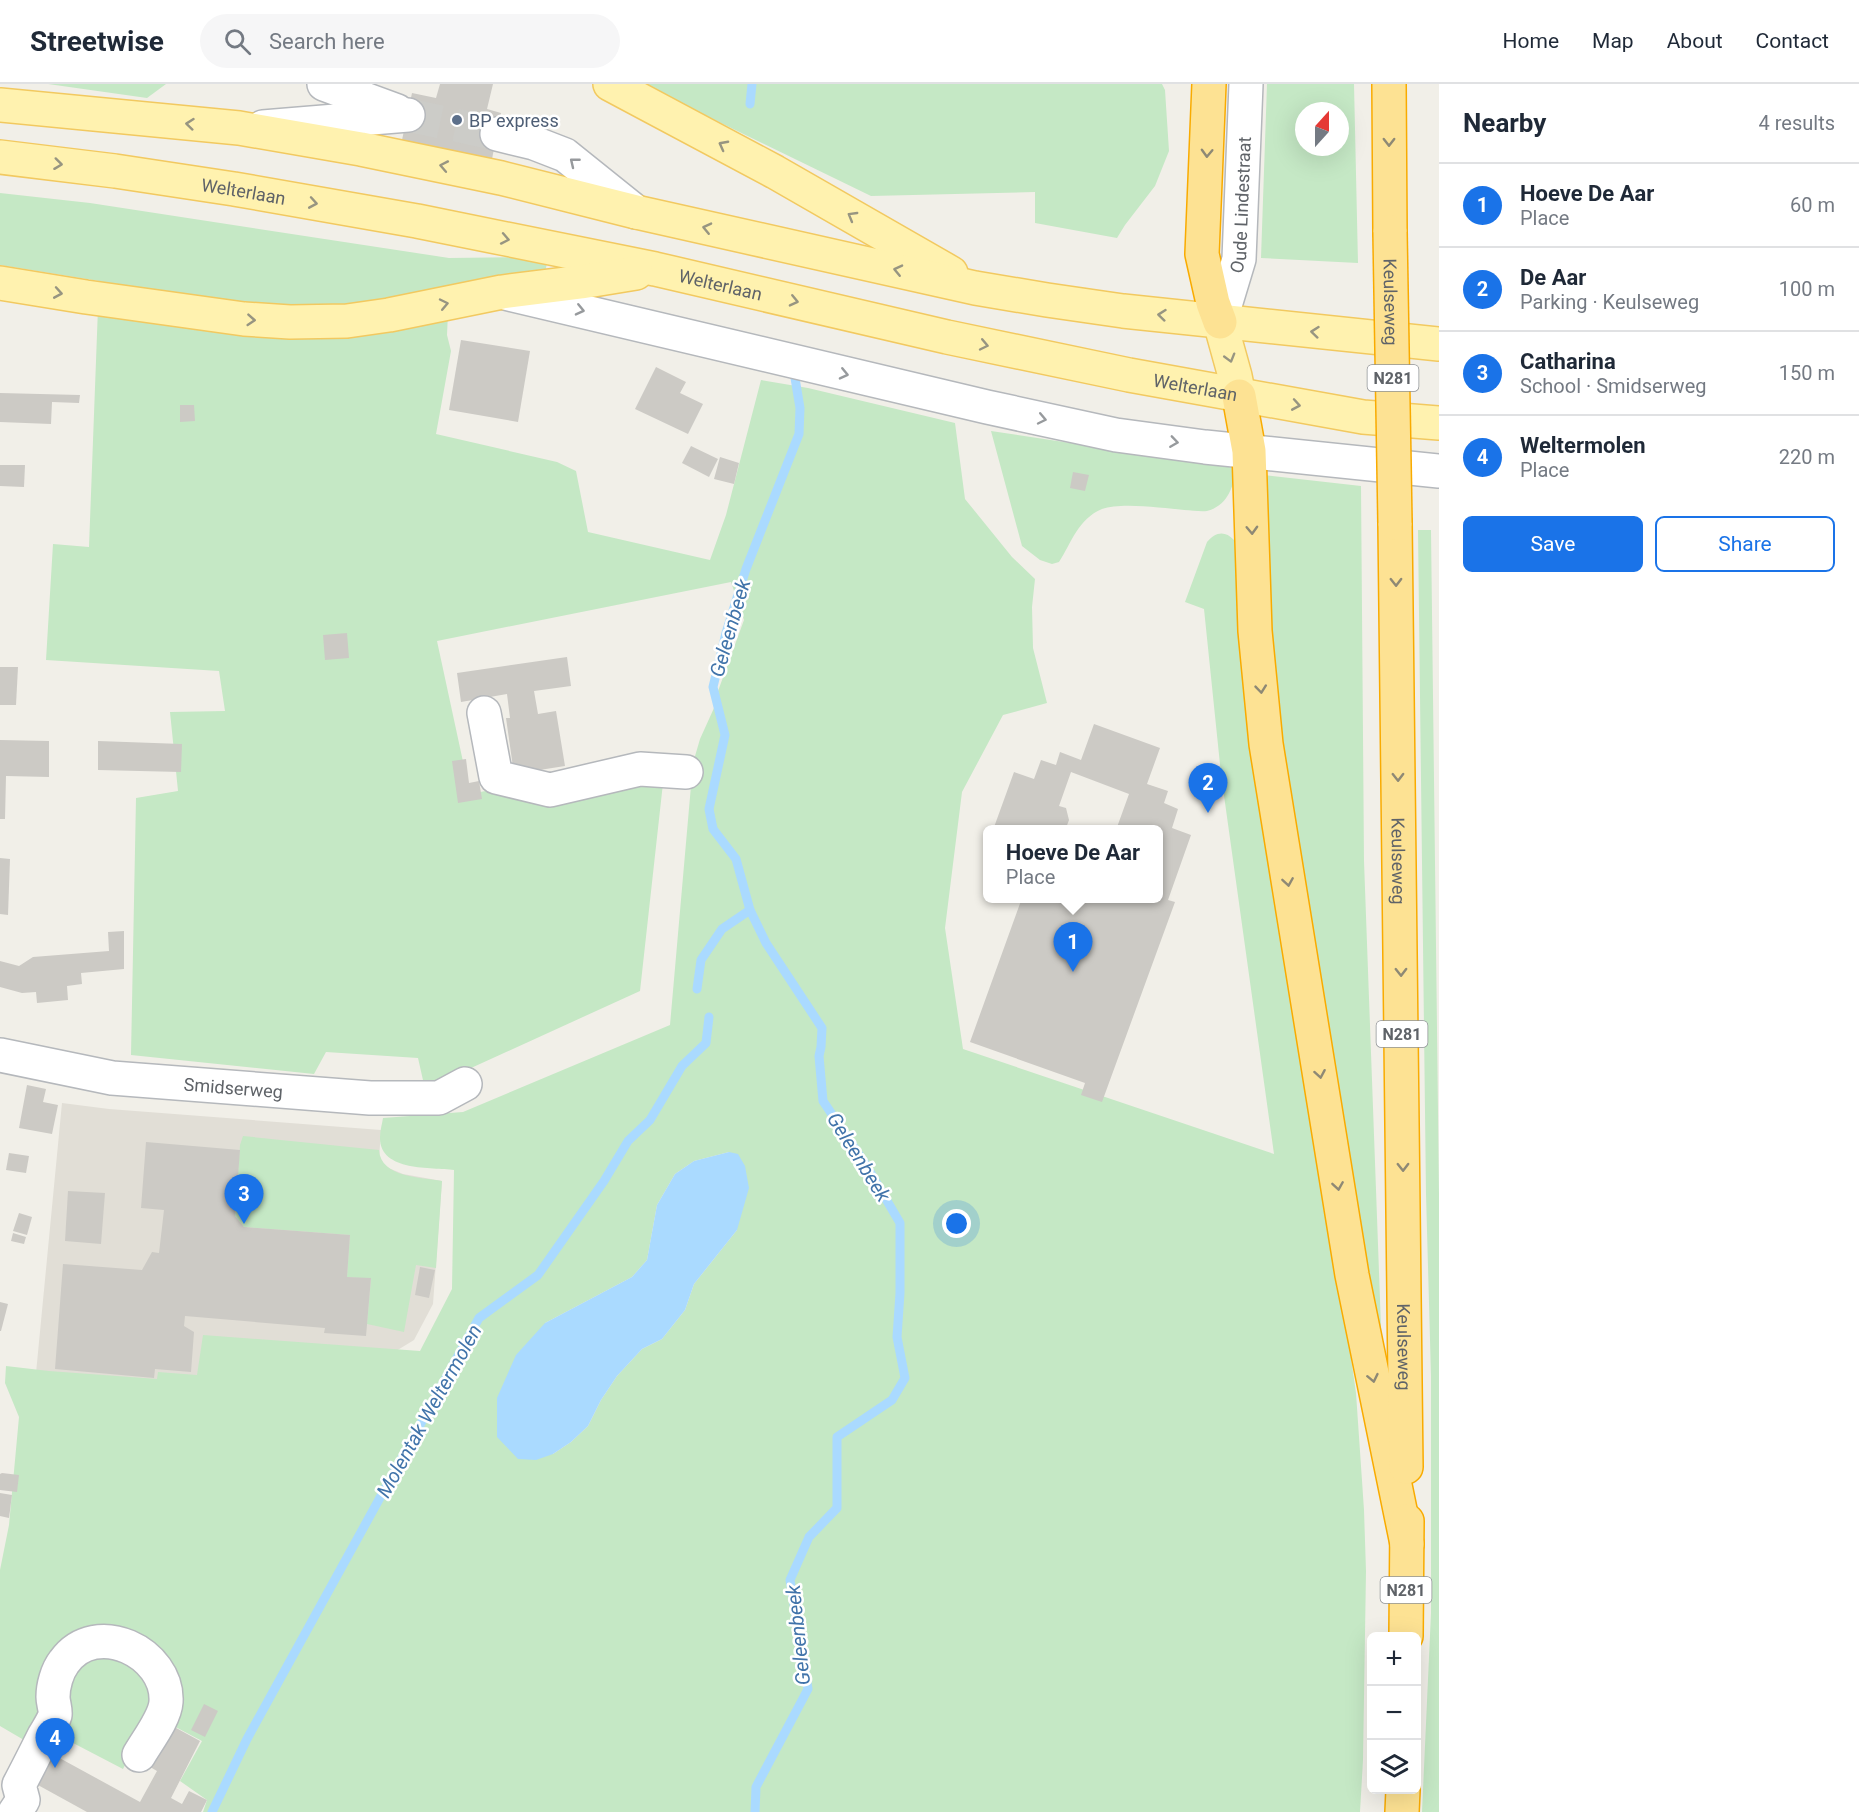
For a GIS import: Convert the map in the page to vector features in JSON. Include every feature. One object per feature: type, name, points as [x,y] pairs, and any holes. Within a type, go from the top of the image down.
[{"type":"highway","name":"N281","points":[[1209,84],[1202,254],[1213,303],[1220,322]]},
{"type":"highway","name":"Keulseweg","points":[[1389,84],[1407,1544],[1406,1632]]},
{"type":"highway","name":"N281","points":[[1239,396],[1249,451],[1255,631],[1266,744],[1352,1275],[1407,1544]]},
{"type":"highway","points":[[1402,1812],[1403,1794]]},
{"type":"main road","points":[[610,84],[775,172],[975,288]]},
{"type":"main road","points":[[0,105],[238,128],[361,150],[501,178],[636,212],[975,288],[1106,309],[1439,344]]},
{"type":"main road","name":"Welterlaan","points":[[0,157],[234,189],[417,221],[655,269],[947,337],[1129,375],[1363,417],[1439,423]]},
{"type":"main road","points":[[0,283],[244,320],[347,321],[389,315],[502,292],[581,282],[655,269]]},
{"type":"main road","name":"N281","points":[[1220,322],[1239,396]]},
{"type":"street","points":[[238,128],[408,115],[324,84]]},
{"type":"street","name":"Oude Lindestraat","points":[[1220,322],[1239,259],[1246,84]]},
{"type":"street","points":[[497,134],[534,143],[566,155],[636,212]]},
{"type":"street","points":[[502,292],[987,407],[1116,435],[1205,447],[1439,471]]},
{"type":"street","points":[[484,713],[496,777],[550,790],[640,769],[686,772]]},
{"type":"street","name":"Smidserweg","points":[[0,1055],[112,1078],[370,1098],[439,1098],[465,1084]]},
{"type":"street","points":[[15,1812],[23,1800],[20,1785],[55,1714],[53,1695],[55,1681],[63,1663],[80,1646],[97,1641],[121,1643],[141,1653],[159,1675],[164,1685],[166,1702],[160,1719],[140,1755]]},
{"type":"shaded area","points":[[62,1103],[109,1109],[381,1130],[379,1159],[386,1167],[403,1174],[442,1181],[433,1304],[414,1340],[306,1406],[34,1394]]},
{"type":"green space","points":[[48,84],[166,84],[147,98]]},
{"type":"green space","points":[[641,84],[1162,84],[1165,90],[1169,151],[1155,186],[1117,238],[1035,223],[1035,192],[871,196]]},
{"type":"green space","points":[[1267,84],[1354,84],[1358,263],[1261,258]]},
{"type":"green space","points":[[0,193],[90,203],[449,258],[522,257],[547,263],[545,273],[449,290],[447,335],[451,351],[436,434],[557,462],[576,471],[588,532],[710,560],[726,515],[761,380],[808,388],[955,423],[965,499],[1012,557],[1035,579],[1032,607],[1033,648],[1047,703],[1003,715],[962,792],[945,928],[963,1049],[1274,1154],[1221,774],[1204,609],[1185,602],[1207,542],[1220,533],[1234,540],[1356,1393],[1366,1571],[1360,1812],[203,1812],[207,1800],[180,1781],[202,1741],[151,1714],[123,1769],[52,1732],[29,1743],[0,1726],[0,1570],[9,1525],[19,1417],[5,1383],[6,1366],[157,1379],[158,1372],[197,1375],[203,1335],[420,1351],[452,1289],[454,1170],[408,1166],[388,1156],[382,1148],[380,1137],[383,1118],[463,1112],[670,1025],[693,763],[744,620],[731,582],[437,641],[470,794],[666,756],[640,991],[425,1089],[418,1058],[326,1052],[314,1074],[131,1055],[136,798],[178,791],[170,712],[225,711],[219,671],[46,660],[53,544],[89,547],[99,281],[0,265]],"holes":[[[729,1152],[737,1230],[694,1284],[685,1310],[662,1339],[642,1349],[617,1376],[588,1426],[571,1442],[553,1454],[545,1323],[632,1277],[647,1260],[657,1205],[675,1174],[694,1161]]]},
{"type":"green space","points":[[991,431],[1235,468],[1233,482],[1225,500],[1207,511],[1131,506],[1102,509],[1081,525],[1059,562],[1052,564],[1040,560],[1022,546]]},
{"type":"green space","points":[[1264,475],[1361,486],[1364,861],[1384,1409],[1290,849],[1264,538]]},
{"type":"green space","points":[[1418,530],[1431,530],[1439,1195],[1439,1812],[1422,1812],[1431,1613],[1431,1376],[1426,1194]]},
{"type":"green space","points":[[243,1136],[379,1150],[381,1159],[394,1171],[413,1177],[442,1181],[436,1268],[416,1265],[404,1332],[367,1324],[371,1279],[347,1277],[350,1235],[244,1227],[235,1216],[240,1145]]},
{"type":"water","points":[[729,1152],[738,1154],[745,1166],[749,1188],[737,1230],[694,1284],[685,1310],[662,1339],[642,1349],[617,1376],[588,1426],[571,1442],[553,1454],[536,1460],[518,1459],[497,1437],[497,1398],[516,1355],[545,1323],[632,1277],[647,1260],[657,1205],[675,1174],[694,1161]]},
{"type":"building","points":[[440,84],[493,84],[487,109],[501,113],[492,159],[402,140],[412,93],[436,98]]},
{"type":"building","points":[[461,340],[530,351],[518,422],[449,410]]},
{"type":"building","points":[[656,367],[686,382],[680,393],[703,404],[688,434],[635,409]]},
{"type":"building","points":[[0,393],[80,395],[79,403],[52,402],[51,424],[0,422]]},
{"type":"building","points":[[180,405],[194,405],[195,421],[180,422]]},
{"type":"building","points":[[691,446],[718,459],[709,477],[682,463]]},
{"type":"building","points":[[720,457],[739,463],[734,484],[714,479]]},
{"type":"building","points":[[0,465],[25,465],[24,487],[0,486]]},
{"type":"building","points":[[1073,472],[1089,475],[1085,491],[1070,488]]},
{"type":"building","points":[[347,633],[349,658],[325,660],[323,635]]},
{"type":"building","points":[[567,657],[571,686],[534,691],[538,714],[556,711],[565,766],[514,774],[506,718],[510,718],[507,694],[461,702],[457,673]]},
{"type":"building","points":[[0,667],[18,667],[16,705],[0,705]]},
{"type":"building","points":[[1094,724],[1160,748],[1147,784],[1168,791],[1164,803],[1178,809],[1172,828],[1191,835],[1168,900],[1175,902],[1102,1102],[1081,1095],[1085,1083],[970,1042],[1020,903],[1163,903],[1163,825],[1118,825],[1129,794],[1071,772],[1059,806],[1066,808],[1069,820],[1067,825],[995,825],[1014,772],[1034,779],[1041,760],[1056,765],[1060,752],[1081,760]]},
{"type":"building","points":[[0,740],[49,741],[49,777],[6,776],[5,819],[0,819]]},
{"type":"building","points":[[98,741],[182,744],[181,772],[98,770]]},
{"type":"building","points":[[466,759],[469,783],[479,781],[482,799],[458,803],[452,761]]},
{"type":"building","points":[[0,858],[10,859],[8,915],[0,914]]},
{"type":"building","points":[[124,931],[124,969],[81,973],[82,984],[67,986],[68,1000],[37,1003],[36,992],[22,993],[0,987],[0,961],[19,966],[33,957],[109,951],[108,932]]},
{"type":"building","points":[[27,1085],[46,1089],[43,1102],[58,1105],[52,1134],[19,1128]]},
{"type":"building","points":[[146,1142],[240,1150],[235,1216],[244,1227],[350,1235],[347,1277],[371,1278],[366,1336],[324,1333],[325,1328],[185,1316],[184,1326],[194,1332],[191,1372],[155,1369],[154,1378],[55,1369],[63,1264],[142,1270],[152,1252],[159,1253],[164,1210],[141,1208]]},
{"type":"building","points":[[9,1153],[29,1156],[26,1173],[6,1170]]},
{"type":"building","points":[[68,1191],[105,1193],[101,1244],[65,1241]]},
{"type":"building","points":[[19,1213],[32,1217],[27,1235],[13,1231]]},
{"type":"building","points":[[13,1233],[26,1237],[24,1244],[11,1241]]},
{"type":"building","points":[[420,1267],[435,1270],[429,1298],[415,1295]]},
{"type":"building","points":[[0,1302],[8,1304],[1,1331],[0,1331]]},
{"type":"building","points":[[0,1474],[19,1475],[17,1492],[0,1490]]},
{"type":"building","points":[[0,1493],[12,1495],[9,1518],[0,1516]]},
{"type":"building","points":[[204,1704],[218,1711],[205,1737],[191,1730]]},
{"type":"building","points":[[167,1723],[200,1741],[171,1798],[182,1804],[189,1791],[207,1800],[201,1812],[87,1812],[27,1779],[43,1749],[140,1802],[157,1771],[145,1764]]},
{"type":"waterway","name":"Geleenbeek","points":[[750,104],[752,84]]},
{"type":"waterway","name":"Geleenbeek","points":[[755,1812],[756,1787],[808,1689],[790,1580],[809,1537],[837,1508],[837,1437],[892,1400],[905,1378],[897,1337],[900,1293],[900,1223],[866,1165],[823,1101],[819,1056],[822,1028],[766,943],[750,910],[736,859],[713,829],[709,809],[725,735],[713,687],[726,633],[746,569],[799,434],[800,408],[795,378]]},
{"type":"waterway","name":"Molentak Weltermolen","points":[[697,989],[701,960],[722,929],[750,910]]},
{"type":"waterway","name":"Molentak Weltermolen","points":[[212,1812],[247,1739],[479,1318],[538,1275],[604,1181],[628,1141],[650,1120],[682,1066],[706,1043],[709,1017]]},
{"type":"tunnel","points":[[408,115],[497,134]]},
{"type":"place","name":"BP express","points":[[457,120]]},
{"type":"place","name":"De Aar","points":[[1208,813]]},
{"type":"place","name":"Hoeve De Aar","points":[[1073,972]]},
{"type":"place","name":"Catharina","points":[[244,1224]]},
{"type":"place","name":"Weltermolen","points":[[55,1768]]}]
